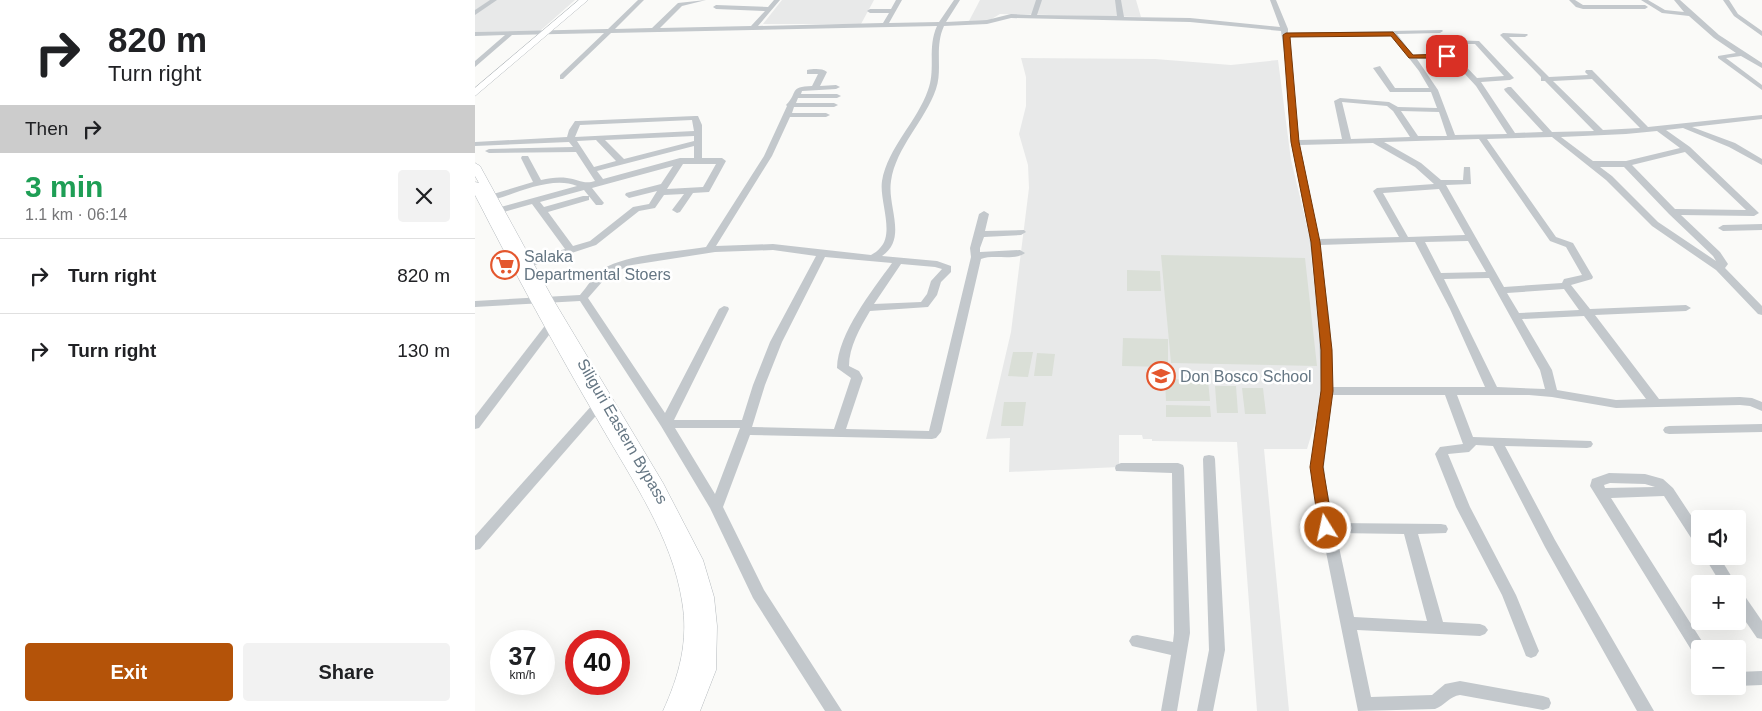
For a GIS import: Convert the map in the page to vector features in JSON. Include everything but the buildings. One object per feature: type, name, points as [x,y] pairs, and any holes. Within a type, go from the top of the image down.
[{"type":"main road","points":[[475,93],[579,0]]},
{"type":"main road","points":[[475,88],[584,0]]},
{"type":"main road","name":"Siliguri Eastern Bypass","points":[[475,166],[497,203],[527,264],[551,325],[665,527],[681,565],[688,588],[694,642],[691,666],[683,692],[673,711]]},
{"type":"main road","name":"Siliguri Eastern Bypass","points":[[475,185],[518,269],[543,302],[655,483],[694,560],[705,597],[709,626],[706,670],[690,711]]},
{"type":"street","points":[[475,13],[494,0]]},
{"type":"street","points":[[563,77],[641,0]]},
{"type":"street","points":[[654,30],[681,3],[703,0]]},
{"type":"street","points":[[754,27],[777,0]]},
{"type":"street","points":[[885,25],[899,0]]},
{"type":"street","points":[[875,258],[886,248],[892,230],[886,196],[887,175],[926,103],[935,81],[935,42],[941,24],[957,0]]},
{"type":"street","points":[[1033,17],[1039,0]]},
{"type":"street","points":[[1118,0],[1121,19]]},
{"type":"street","points":[[1274,0],[1279,8],[1285,32],[1295,142],[1315,242],[1327,350],[1327,391],[1317,467],[1326,528],[1365,707],[1430,703],[1441,706],[1451,689],[1460,688],[1527,706],[1543,703]]},
{"type":"street","points":[[1572,0],[1583,7],[1644,3],[1664,12],[1689,14]]},
{"type":"street","points":[[1677,0],[1689,14],[1742,54],[1762,66]]},
{"type":"street","points":[[1726,0],[1736,15],[1762,34]]},
{"type":"street","points":[[716,7],[770,8]]},
{"type":"street","points":[[870,12],[893,11]]},
{"type":"street","points":[[475,34],[941,24],[987,22],[1007,16],[1218,22],[1285,32],[1393,34],[1440,31]]},
{"type":"street","points":[[475,65],[510,34]]},
{"type":"street","points":[[1393,34],[1434,90],[1452,137]]},
{"type":"street","points":[[1525,35],[1503,36],[1601,133]]},
{"type":"street","points":[[1476,80],[1510,78],[1477,42],[1444,42],[1453,57],[1476,80],[1510,129],[1512,136]]},
{"type":"street","points":[[1742,54],[1720,56],[1762,88]]},
{"type":"street","points":[[1411,57],[1453,57]]},
{"type":"street","points":[[1377,68],[1393,90],[1434,90]]},
{"type":"street","points":[[810,72],[823,72],[815,88]]},
{"type":"street","points":[[1545,79],[1591,74],[1647,130]]},
{"type":"street","points":[[709,250],[768,156],[790,105],[795,96],[801,88],[815,88],[837,92],[795,96]]},
{"type":"street","points":[[1508,89],[1552,135],[1609,178],[1655,224],[1720,268],[1762,312]]},
{"type":"street","points":[[1347,141],[1339,100],[1384,102],[1396,109],[1415,138]]},
{"type":"street","points":[[790,105],[834,105]]},
{"type":"street","points":[[1396,109],[1441,110]]},
{"type":"street","points":[[787,115],[826,115]]},
{"type":"street","points":[[1295,142],[1601,133],[1659,129],[1762,116]]},
{"type":"street","points":[[600,182],[578,151],[572,134],[576,124],[581,122],[690,118],[698,120],[698,160]]},
{"type":"street","points":[[1683,126],[1732,145],[1762,162]]},
{"type":"street","points":[[1659,129],[1687,149],[1754,213],[1672,212]]},
{"type":"street","points":[[475,144],[572,134],[597,137],[698,133]]},
{"type":"street","points":[[591,170],[622,162],[698,133]]},
{"type":"street","points":[[597,137],[622,162]]},
{"type":"street","points":[[1480,137],[1488,153]]},
{"type":"street","points":[[1480,137],[1551,237],[1555,240],[1569,243],[1588,277],[1565,284],[1656,404]]},
{"type":"street","points":[[1374,140],[1418,165],[1441,185],[1546,370],[1552,393]]},
{"type":"street","points":[[1591,164],[1626,164],[1687,149]]},
{"type":"street","points":[[578,151],[560,156],[525,158],[491,155],[578,151]]},
{"type":"street","points":[[525,158],[539,184]]},
{"type":"street","points":[[527,264],[571,251],[603,236],[636,209],[652,206],[680,161]]},
{"type":"street","points":[[497,203],[534,200],[680,161],[722,161],[708,189],[689,191],[663,189],[629,195]]},
{"type":"street","points":[[1626,164],[1672,212],[1717,254],[1723,264],[1720,268]]},
{"type":"street","points":[[1406,240],[1377,191],[1468,182],[1467,169]]},
{"type":"street","points":[[617,178],[636,209]]},
{"type":"street","points":[[497,203],[539,184],[567,179],[585,186],[599,203]]},
{"type":"street","points":[[677,210],[689,191]]},
{"type":"street","points":[[542,211],[587,198]]},
{"type":"street","points":[[534,200],[571,251]]},
{"type":"street","points":[[666,424],[924,436],[935,432],[983,214]]},
{"type":"street","points":[[1723,228],[1762,227]]},
{"type":"street","points":[[980,234],[1021,232]]},
{"type":"street","points":[[1315,242],[1472,238]]},
{"type":"street","points":[[1419,240],[1492,390]]},
{"type":"street","points":[[475,304],[543,302],[583,298],[605,272],[613,268],[630,262],[709,250],[765,247],[942,265],[947,270],[936,282],[931,295],[924,305],[867,308]]},
{"type":"street","points":[[975,257],[985,254],[1020,253]]},
{"type":"street","points":[[716,507],[776,342],[822,254]]},
{"type":"street","points":[[839,433],[857,378],[855,374],[843,368],[843,360],[867,308],[898,261]]},
{"type":"street","points":[[1438,276],[1493,275]]},
{"type":"street","points":[[1501,290],[1567,286]]},
{"type":"street","points":[[583,298],[666,424],[716,507],[758,594],[833,711]]},
{"type":"street","points":[[666,424],[724,308]]},
{"type":"street","points":[[1516,316],[1686,308]]},
{"type":"street","points":[[475,425],[551,325]]},
{"type":"street","points":[[1449,390],[1470,446],[1468,449],[1444,450],[1441,454],[1463,506],[1509,595],[1531,651]]},
{"type":"street","points":[[1327,391],[1492,390],[1552,393],[1605,404],[1740,401],[1752,402],[1762,407]]},
{"type":"street","points":[[475,545],[597,407]]},
{"type":"street","points":[[1669,430],[1762,428]]},
{"type":"street","points":[[1469,441],[1587,444]]},
{"type":"street","points":[[1497,442],[1645,711]]},
{"type":"street","points":[[1205,711],[1217,650],[1209,459]]},
{"type":"street","points":[[1121,468],[1178,468],[1182,616],[1180,650],[1169,711]]},
{"type":"street","points":[[1691,526],[1668,491],[1602,494],[1693,640]]},
{"type":"street","points":[[1326,528],[1441,529]]},
{"type":"street","points":[[1411,529],[1437,629]]},
{"type":"street","points":[[1746,610],[1762,634]]},
{"type":"street","points":[[1347,623],[1480,630]]},
{"type":"street","points":[[1137,641],[1180,650]]},
{"type":"street","points":[[1746,679],[1762,678]]},
{"type":"shaded area","points":[[475,0],[575,0],[540,31],[475,32]]},
{"type":"shaded area","points":[[782,0],[874,0],[861,24],[763,24]]},
{"type":"shaded area","points":[[980,0],[1136,0],[1141,17],[1000,14],[990,20],[969,21]]},
{"type":"shaded area","name":"Don Bosco School","points":[[1021,58],[1155,59],[1231,65],[1278,60],[1291,160],[1308,230],[1321,344],[1322,385],[1317,416],[1307,449],[1264,449],[1289,711],[1257,711],[1237,442],[1152,441],[1152,439],[1143,439],[1142,435],[1119,435],[1119,467],[1009,472],[1010,438],[986,439],[1011,332],[1029,188],[1028,165],[1019,134],[1026,106],[1026,77]]},
{"type":"shaded area","points":[[1161,255],[1305,258],[1317,366],[1171,363]]},
{"type":"shaded area","points":[[1127,270],[1160,271],[1161,291],[1127,291]]},
{"type":"shaded area","points":[[1123,338],[1168,339],[1168,367],[1122,366]]},
{"type":"shaded area","points":[[1013,352],[1033,352],[1028,377],[1008,376]]},
{"type":"shaded area","points":[[1037,353],[1055,354],[1052,376],[1034,376]]},
{"type":"shaded area","points":[[1165,379],[1208,380],[1210,401],[1166,401]]},
{"type":"shaded area","points":[[1215,386],[1236,386],[1238,413],[1217,413]]},
{"type":"shaded area","points":[[1242,388],[1263,388],[1266,414],[1245,414]]},
{"type":"shaded area","points":[[1004,402],[1026,402],[1023,426],[1001,426]]},
{"type":"shaded area","points":[[1166,405],[1210,406],[1211,417],[1166,417]]},
{"type":"place","name":"Salaka Departmental Stoers","points":[[505,265]]},
{"type":"place","name":"Don Bosco School","points":[[1161,376]]},
{"type":"route","points":[[1326,528],[1317,467],[1318,446],[1327,391],[1327,350],[1315,242],[1295,142],[1286,35],[1393,34],[1411,57],[1447,56]]}]
